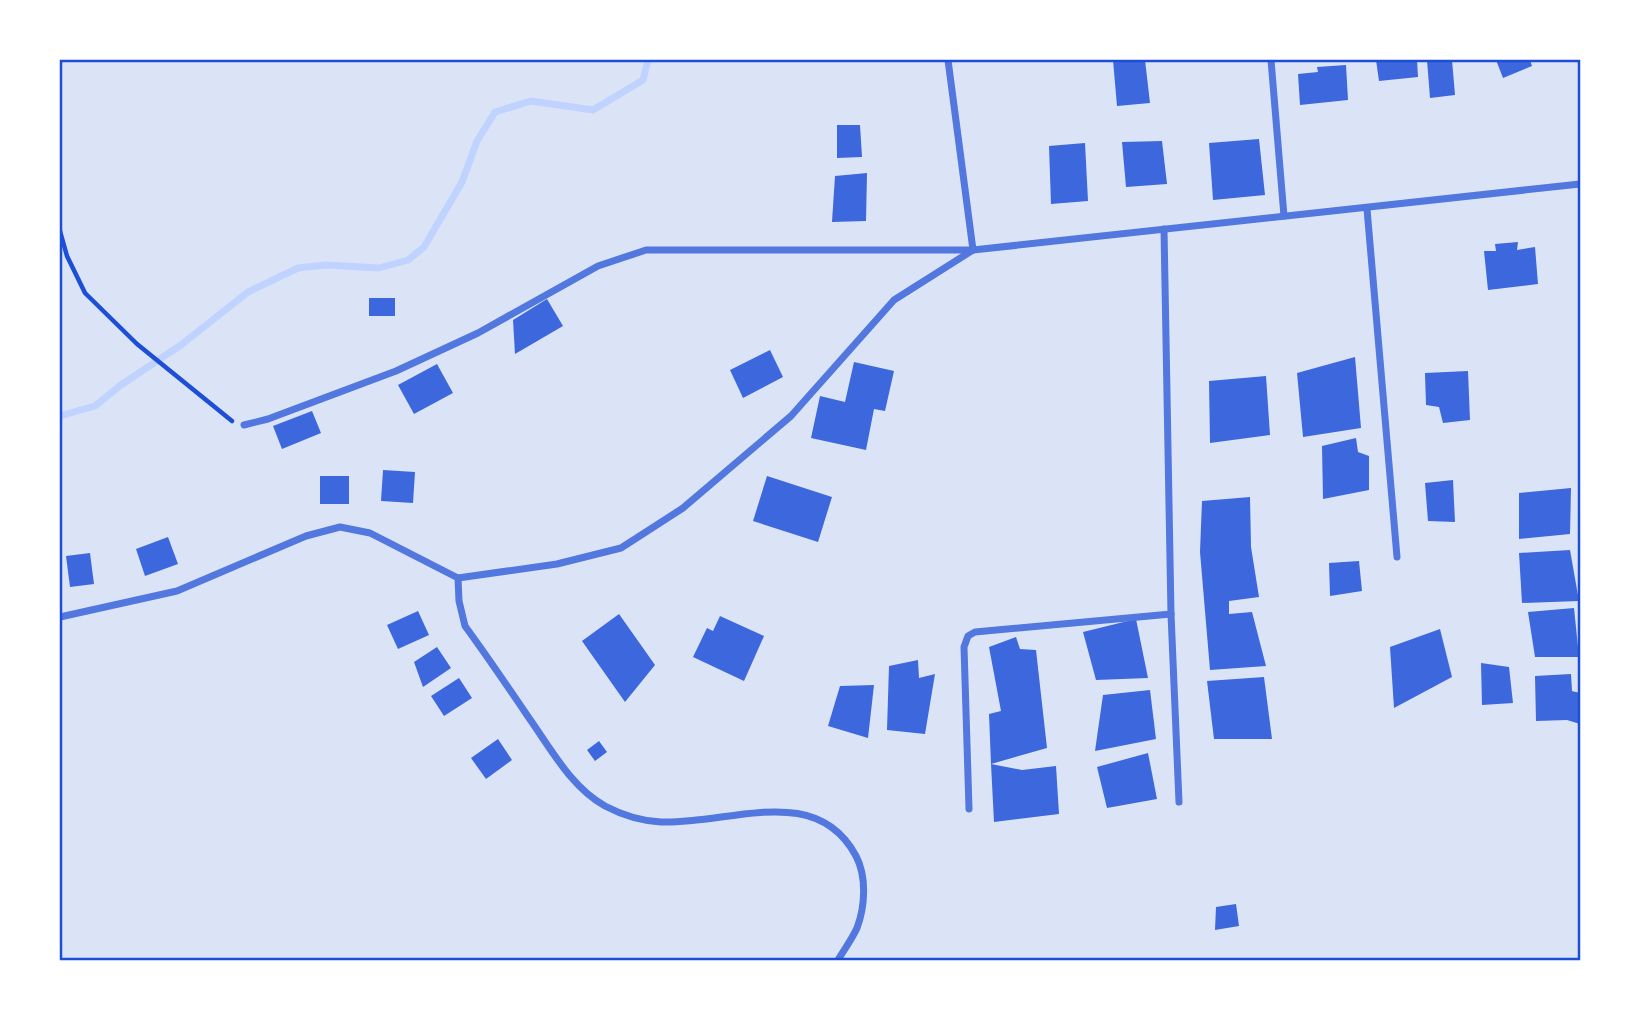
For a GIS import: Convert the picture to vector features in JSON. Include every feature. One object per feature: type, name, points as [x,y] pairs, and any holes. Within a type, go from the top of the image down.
[{"type":"street","points":[[948,60],[973,250]]},
{"type":"street","points":[[1271,60],[1284,216]]},
{"type":"street","points":[[244,425],[268,419],[396,371],[478,333],[598,265],[646,250],[973,250],[1580,184]]},
{"type":"street","points":[[1367,209],[1397,557]]},
{"type":"street","points":[[1164,229],[1171,614],[1179,802]]},
{"type":"street","points":[[60,617],[177,591],[306,536],[340,527],[370,533],[458,578],[557,564],[621,548],[683,508],[791,416],[894,300],[973,250]]},
{"type":"street","points":[[458,578],[459,601],[466,626],[564,767],[583,789],[604,805],[633,817],[662,822],[778,812],[807,813],[830,824],[848,840],[861,865],[864,895],[857,928],[838,961]]},
{"type":"street","points":[[969,809],[964,647],[968,636],[975,632],[1171,614]]},
{"type":"path","points":[[60,231],[67,256],[85,293],[137,344],[225,416],[244,425]]},
{"type":"shaded area","points":[[60,60],[1580,60],[1580,960],[60,960]]},
{"type":"building","points":[[1113,60],[1145,60],[1150,103],[1117,106]]},
{"type":"building","points":[[1376,60],[1417,60],[1418,77],[1379,81]]},
{"type":"building","points":[[1427,60],[1452,60],[1455,95],[1430,98]]},
{"type":"building","points":[[1496,60],[1530,60],[1532,66],[1503,78]]},
{"type":"building","points":[[1346,65],[1348,100],[1300,105],[1298,74],[1318,72],[1317,67]]},
{"type":"building","points":[[837,125],[860,125],[862,157],[837,158]]},
{"type":"building","points":[[1259,139],[1265,195],[1213,200],[1209,143]]},
{"type":"building","points":[[1162,141],[1167,184],[1126,187],[1122,142]]},
{"type":"building","points":[[1085,143],[1088,201],[1051,204],[1049,146]]},
{"type":"building","points":[[867,173],[866,221],[832,222],[835,176]]},
{"type":"building","points":[[1518,242],[1517,250],[1535,247],[1538,284],[1488,290],[1484,251],[1496,251],[1495,244]]},
{"type":"building","points":[[369,298],[395,298],[395,316],[369,316]]},
{"type":"building","points":[[547,299],[563,326],[515,354],[513,320]]},
{"type":"building","points":[[770,350],[783,377],[743,398],[730,370]]},
{"type":"building","points":[[1355,357],[1361,428],[1303,437],[1297,373]]},
{"type":"building","points":[[854,362],[894,371],[885,411],[874,409],[866,450],[811,438],[820,396],[845,402]]},
{"type":"building","points":[[437,364],[453,393],[414,414],[398,385]]},
{"type":"building","points":[[1468,371],[1470,420],[1443,423],[1439,407],[1426,405],[1425,373]]},
{"type":"building","points":[[1266,376],[1270,435],[1210,443],[1209,381]]},
{"type":"building","points":[[312,411],[321,433],[282,449],[273,426]]},
{"type":"building","points":[[1356,438],[1358,452],[1369,456],[1369,490],[1323,499],[1322,446]]},
{"type":"building","points":[[383,470],[415,472],[413,503],[381,501]]},
{"type":"building","points":[[320,476],[349,476],[349,504],[320,504]]},
{"type":"building","points":[[767,476],[832,497],[818,542],[753,521]]},
{"type":"building","points":[[1453,480],[1455,522],[1428,521],[1425,483]]},
{"type":"building","points":[[1571,488],[1570,534],[1519,539],[1519,493]]},
{"type":"building","points":[[1250,497],[1251,547],[1259,597],[1229,601],[1229,614],[1252,612],[1266,666],[1210,670],[1200,552],[1202,501]]},
{"type":"building","points":[[168,537],[178,564],[145,576],[136,549]]},
{"type":"building","points":[[1570,550],[1579,601],[1522,603],[1519,553]]},
{"type":"building","points":[[90,553],[94,584],[70,587],[66,556]]},
{"type":"building","points":[[1359,561],[1362,591],[1330,596],[1329,563]]},
{"type":"building","points":[[1574,608],[1579,657],[1535,657],[1528,612]]},
{"type":"building","points":[[418,611],[429,635],[398,649],[387,625]]},
{"type":"building","points":[[619,614],[655,665],[625,702],[582,641]]},
{"type":"building","points":[[720,616],[764,636],[744,681],[693,657],[707,628],[713,631]]},
{"type":"building","points":[[1136,619],[1148,678],[1096,680],[1083,632]]},
{"type":"building","points":[[1440,629],[1452,677],[1394,708],[1390,647]]},
{"type":"building","points":[[1016,637],[1020,649],[1036,650],[1047,748],[991,764],[989,714],[1001,711],[989,647]]},
{"type":"building","points":[[437,647],[451,668],[423,687],[414,662]]},
{"type":"building","points":[[918,660],[919,678],[935,674],[925,734],[887,730],[889,666]]},
{"type":"building","points":[[1481,663],[1509,667],[1513,703],[1482,705]]},
{"type":"building","points":[[1571,674],[1572,691],[1580,693],[1580,724],[1567,720],[1536,721],[1535,676]]},
{"type":"building","points":[[1264,677],[1272,739],[1214,739],[1207,681]]},
{"type":"building","points":[[459,678],[472,698],[444,716],[431,696]]},
{"type":"building","points":[[874,685],[868,738],[828,726],[840,686]]},
{"type":"building","points":[[1150,690],[1156,739],[1095,751],[1103,695]]},
{"type":"building","points":[[498,739],[512,760],[486,779],[471,758]]},
{"type":"building","points":[[599,741],[607,752],[595,761],[587,750]]},
{"type":"building","points":[[1148,753],[1157,799],[1107,808],[1097,767]]},
{"type":"building","points":[[991,764],[1022,770],[1056,766],[1059,814],[994,822]]},
{"type":"building","points":[[1236,904],[1239,926],[1215,930],[1216,907]]},
{"type":"waterway","points":[[60,416],[95,406],[181,345],[248,292],[298,268],[326,265],[379,268],[408,260],[424,247],[462,182],[477,141],[495,112],[531,101],[593,110],[643,80],[648,60]]}]
